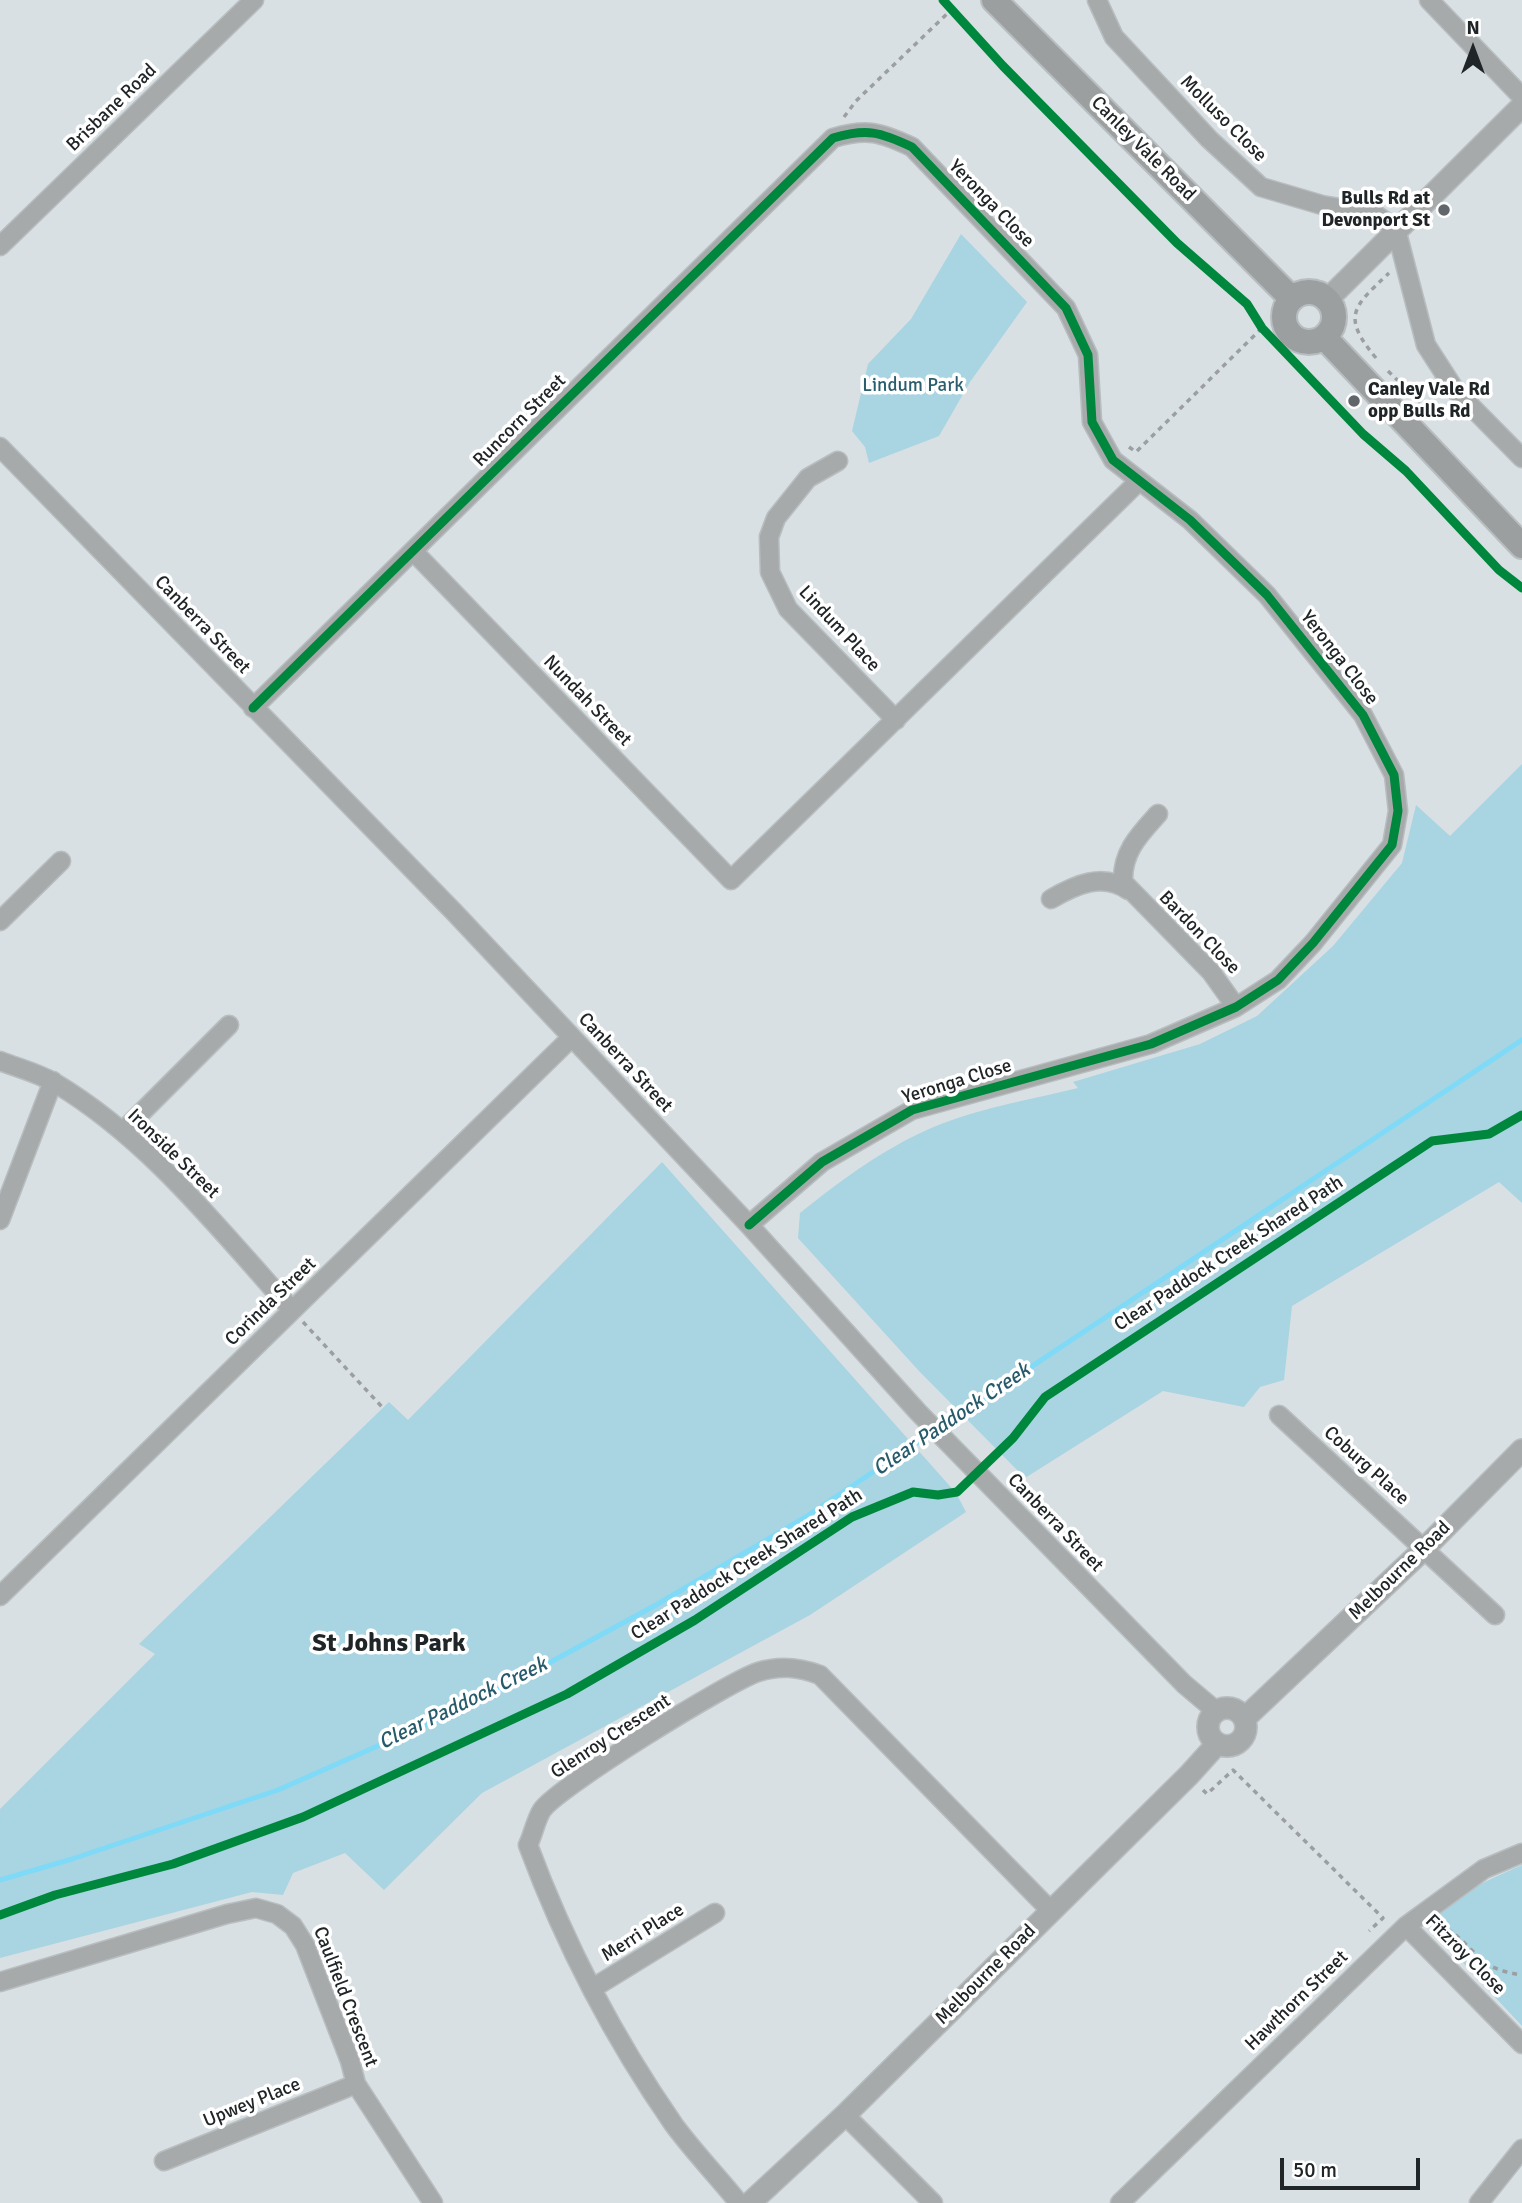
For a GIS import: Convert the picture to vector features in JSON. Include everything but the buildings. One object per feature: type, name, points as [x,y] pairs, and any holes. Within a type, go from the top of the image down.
[{"type":"main road","name":"Canley Vale Road","points":[[994,0],[1291,298]]},
{"type":"main road","points":[[1310,292],[1328,299],[1335,319],[1324,337],[1306,342],[1290,333],[1284,316],[1291,298],[1310,292]]},
{"type":"main road","points":[[1324,337],[1522,546]]},
{"type":"street","name":"Brisbane Road","points":[[0,246],[254,0]]},
{"type":"street","name":"Molluso Close","points":[[1097,0],[1114,37],[1209,139],[1261,187],[1322,205],[1375,214],[1396,229]]},
{"type":"street","points":[[1429,0],[1522,97]]},
{"type":"street","points":[[1328,299],[1522,106]]},
{"type":"street","name":"Yeronga Close","points":[[749,1225],[822,1162],[912,1110],[1150,1044],[1236,1007],[1278,980],[1313,943],[1392,845],[1398,811],[1394,775],[1363,715],[1267,595],[1190,520],[1113,460],[1092,422],[1087,355],[1066,308],[912,147],[887,135],[861,130],[833,138],[810,158]]},
{"type":"street","name":"Runcorn Street","points":[[253,708],[414,552],[810,158]]},
{"type":"street","points":[[1396,229],[1426,345],[1455,390],[1522,458]]},
{"type":"street","name":"Canberra Street","points":[[0,447],[454,912],[749,1225],[918,1412],[1184,1684],[1216,1711]]},
{"type":"street","name":"Lindum Place","points":[[838,461],[808,478],[776,518],[769,546],[771,572],[788,609],[896,720]]},
{"type":"street","points":[[896,720],[1139,481]]},
{"type":"street","name":"Nundah Street","points":[[414,552],[731,880],[896,720]]},
{"type":"street","name":"Bardon Close","points":[[1158,814],[1129,847],[1122,869],[1123,882],[1211,972],[1236,1007]]},
{"type":"street","points":[[0,921],[61,861]]},
{"type":"street","name":"Bardon Close","points":[[1051,899],[1075,884],[1113,883],[1128,890]]},
{"type":"street","points":[[123,1131],[229,1025]]},
{"type":"street","name":"Corinda Street","points":[[0,1596],[572,1037]]},
{"type":"street","name":"Ironside Street","points":[[0,1061],[53,1082],[123,1131],[187,1194],[292,1310]]},
{"type":"street","points":[[0,1220],[53,1082]]},
{"type":"street","name":"Coburg Place","points":[[1279,1415],[1495,1615]]},
{"type":"street","name":"Melbourne Road","points":[[1245,1718],[1425,1548],[1522,1450]]},
{"type":"street","name":"Glenroy Crescent","points":[[739,2203],[675,2126],[626,2050],[593,1988],[541,1879],[528,1845],[542,1810],[582,1778],[757,1672],[798,1666],[820,1675],[1051,1911]]},
{"type":"street","points":[[1232,1708],[1245,1718],[1247,1726],[1242,1740],[1231,1746],[1217,1744],[1212,1739],[1208,1724],[1216,1711],[1232,1708]]},
{"type":"street","name":"Melbourne Road","points":[[750,2203],[845,2115],[1189,1775],[1217,1744]]},
{"type":"street","name":"Hawthorn Street","points":[[1120,2203],[1406,1926],[1484,1870],[1522,1853]]},
{"type":"street","name":"Caulfield Crescent","points":[[0,1982],[227,1914],[256,1908],[277,1914],[293,1926],[305,1945],[350,2061],[356,2084],[433,2203]]},
{"type":"street","name":"Merri Place","points":[[593,1988],[715,1913]]},
{"type":"street","name":"Fitzroy Close","points":[[1406,1926],[1522,2044]]},
{"type":"street","name":"Upwey Place","points":[[164,2161],[356,2084]]},
{"type":"street","points":[[845,2115],[933,2203]]},
{"type":"street","points":[[1479,2203],[1522,2149]]},
{"type":"path","points":[[943,0],[960,20]]},
{"type":"path","points":[[835,120],[845,116],[856,101],[951,10]]},
{"type":"path","points":[[1390,273],[1361,300],[1354,311],[1353,323],[1360,340],[1423,405]]},
{"type":"path","points":[[1129,447],[1136,452],[1260,324],[1271,337]]},
{"type":"path","points":[[292,1310],[383,1408]]},
{"type":"path","points":[[1189,1775],[1207,1794],[1233,1770],[1383,1919],[1369,1931]]},
{"type":"path","points":[[1437,1930],[1453,1933],[1479,1960],[1492,1968],[1522,1975]]},
{"type":"green space","name":"Lindum Park","points":[[961,234],[1027,302],[970,382],[939,436],[869,463],[865,447],[852,431],[868,364],[911,319]]},
{"type":"green space","points":[[1522,764],[1522,1203],[1499,1182],[1292,1306],[1284,1380],[1260,1387],[1244,1407],[1163,1391],[1025,1478],[919,1371],[798,1238],[800,1213],[867,1163],[922,1132],[992,1108],[1078,1088],[1073,1082],[1200,1044],[1257,1016],[1333,946],[1402,863],[1416,805],[1450,836]]},
{"type":"green space","points":[[662,1162],[956,1493],[966,1512],[810,1615],[482,1793],[384,1890],[345,1853],[293,1873],[283,1895],[252,1892],[0,1958],[0,1809],[155,1654],[139,1644],[389,1402],[408,1420]]},
{"type":"green space","points":[[1522,1865],[1522,2026],[1437,1935],[1435,1923],[1439,1914],[1459,1897]]},
{"type":"waterway","name":"Clear Paddock Creek","points":[[0,1880],[72,1859],[278,1790],[475,1703],[656,1605],[804,1518],[1522,1040]]},
{"type":"cycle path","points":[[943,0],[1003,66],[1177,243],[1247,304],[1262,328],[1363,434],[1406,471],[1499,570],[1522,588]]},
{"type":"cycle path","points":[[253,708],[833,138],[855,133],[873,133],[912,147],[1066,308],[1088,355],[1092,422],[1113,460],[1190,520],[1267,595],[1363,715],[1394,775],[1398,811],[1392,845],[1313,943],[1278,980],[1236,1007],[1151,1044],[912,1110],[822,1162],[749,1225]]},
{"type":"cycle path","name":"Clear Paddock Creek Shared Path","points":[[0,1915],[55,1895],[173,1864],[303,1817],[567,1694],[695,1620],[852,1517],[913,1492],[938,1495],[957,1492],[1013,1438],[1045,1397],[1432,1141],[1489,1134],[1522,1115]]},
{"type":"place","name":"Bulls Rd at Devonport St","points":[[1444,210]]},
{"type":"place","name":"Canley Vale Rd opp Bulls Rd","points":[[1354,401]]},
{"type":"district","name":"St Johns Park","points":[[389,1644]]}]
